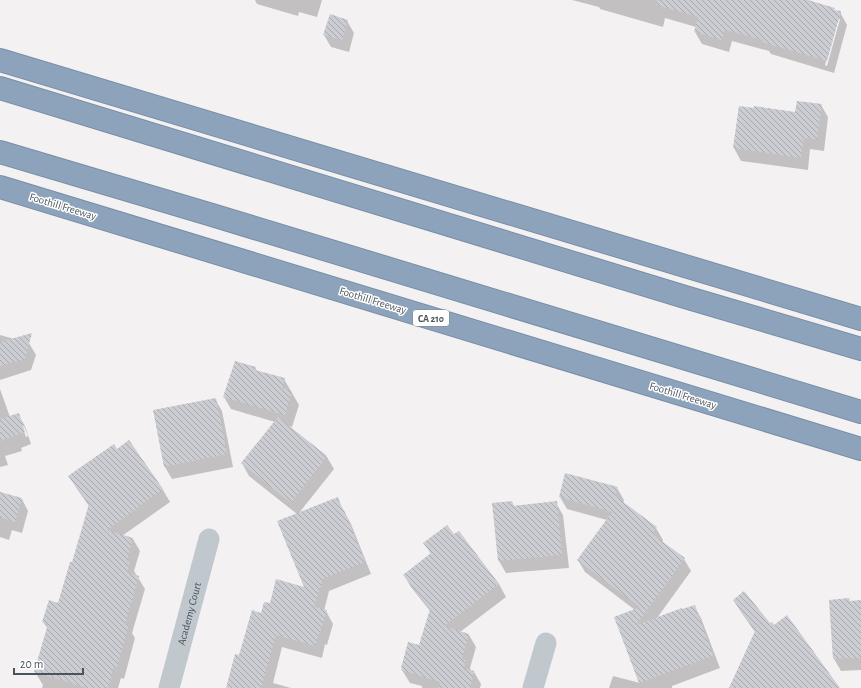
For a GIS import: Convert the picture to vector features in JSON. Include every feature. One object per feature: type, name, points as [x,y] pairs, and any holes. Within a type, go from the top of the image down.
[{"type":"highway","points":[[0,60],[861,318]]},
{"type":"highway","points":[[0,88],[685,297],[861,349]]},
{"type":"highway","points":[[0,152],[861,412]]},
{"type":"highway","name":"Foothill Freeway","points":[[0,187],[861,449]]},
{"type":"street","name":"Academy Court","points":[[169,688],[209,540]]},
{"type":"street","points":[[533,688],[546,643]]},
{"type":"building","points":[[657,0],[808,0],[835,8],[834,10],[841,11],[827,61],[762,42],[763,40],[725,30],[722,40],[694,32],[698,17],[656,5]]},
{"type":"building","points":[[330,14],[348,20],[342,40],[323,35]]},
{"type":"building","points":[[797,101],[822,104],[817,139],[804,138],[801,158],[733,148],[739,106],[754,108],[754,106],[795,112]]},
{"type":"building","points":[[32,333],[25,359],[0,366],[0,342]]},
{"type":"building","points":[[235,361],[256,367],[255,370],[285,378],[282,388],[292,391],[285,415],[223,397]]},
{"type":"building","points":[[216,398],[227,454],[164,467],[153,410]]},
{"type":"building","points":[[19,413],[25,432],[0,441],[0,419]]},
{"type":"building","points":[[278,417],[327,456],[291,503],[241,463]]},
{"type":"building","points":[[129,440],[163,489],[107,530],[133,538],[127,561],[130,562],[127,572],[139,576],[125,624],[129,625],[117,667],[114,667],[108,688],[88,688],[34,672],[48,624],[42,622],[49,600],[58,603],[89,504],[68,476],[114,444],[117,449]]},
{"type":"building","points":[[565,473],[618,487],[615,496],[657,527],[652,534],[685,558],[636,625],[682,608],[695,605],[713,656],[639,683],[614,617],[640,607],[577,560],[612,512],[559,497]]},
{"type":"building","points":[[0,492],[22,498],[15,522],[0,517]]},
{"type":"building","points":[[338,497],[365,562],[323,579],[314,607],[327,610],[315,646],[276,635],[261,688],[226,688],[235,654],[239,655],[252,610],[261,613],[264,602],[270,603],[276,579],[304,587],[277,521]]},
{"type":"building","points":[[512,501],[513,506],[557,501],[562,555],[498,561],[492,503]]},
{"type":"building","points":[[447,525],[454,534],[459,531],[499,584],[444,626],[469,634],[462,659],[466,660],[464,668],[474,671],[470,688],[439,688],[440,682],[401,670],[408,642],[419,645],[430,609],[403,575],[431,553],[423,543]]},
{"type":"building","points":[[744,591],[770,623],[772,622],[774,625],[787,615],[840,688],[729,688],[755,631],[733,600]]},
{"type":"building","points":[[849,598],[850,601],[861,600],[861,658],[833,659],[829,600]]}]
